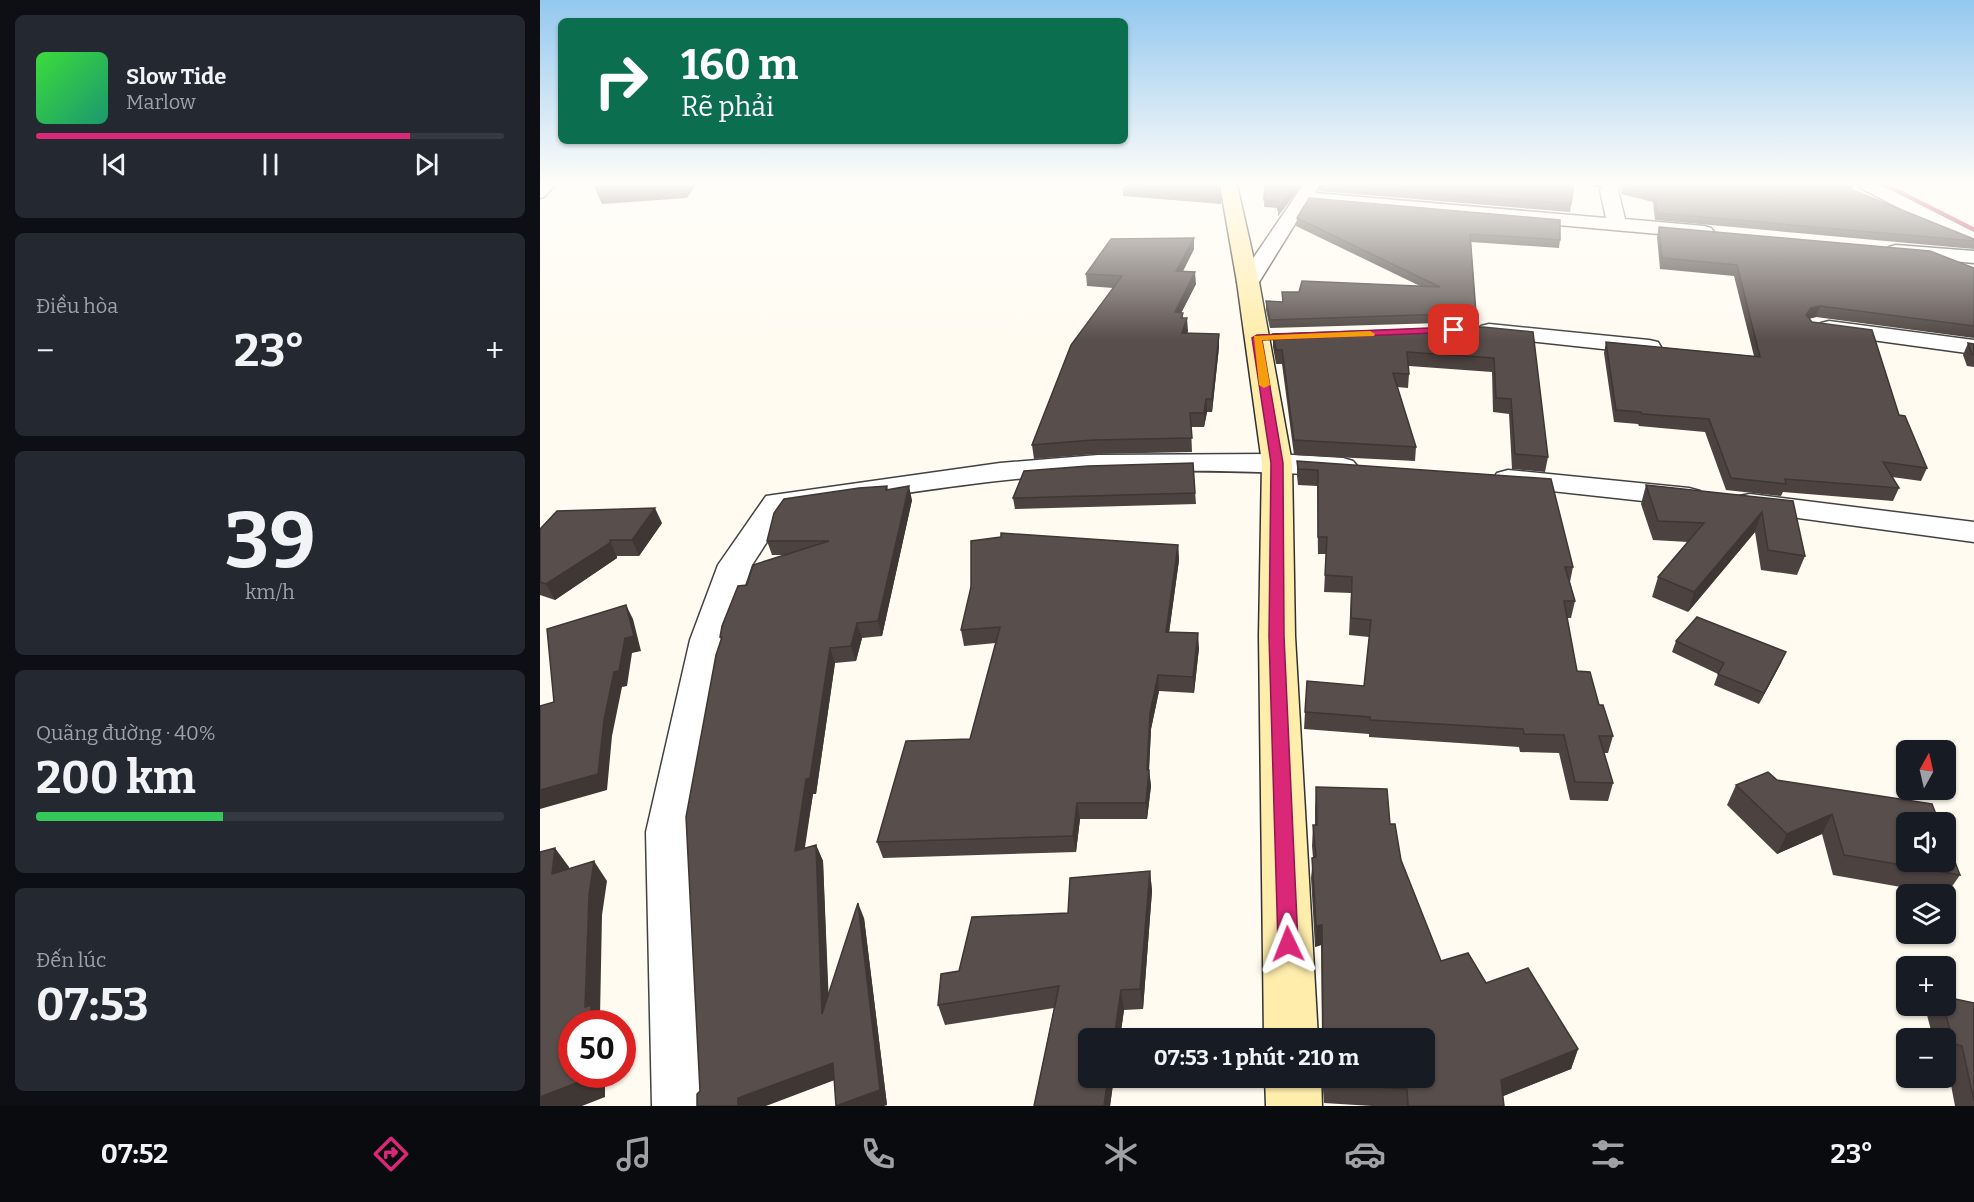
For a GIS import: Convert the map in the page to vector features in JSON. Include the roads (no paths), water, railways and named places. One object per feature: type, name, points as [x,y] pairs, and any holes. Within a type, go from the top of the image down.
[{"type":"main road","points":[[1239,237],[1248,282],[1269,337],[1277,463],[1277,636],[1291,1028]]},
{"type":"main road","points":[[1293,1088],[1294,1106]]},
{"type":"street","points":[[1248,282],[1277,237]]},
{"type":"street","points":[[1881,250],[1974,257]]},
{"type":"street","points":[[1816,326],[1974,347]]},
{"type":"street","points":[[1463,330],[1516,333],[1670,349]]},
{"type":"street","points":[[680,1106],[669,832],[708,640],[735,565],[777,502],[1000,472],[1098,464],[1277,463],[1368,469]]},
{"type":"street","points":[[1483,477],[1721,501],[1974,532]]}]
